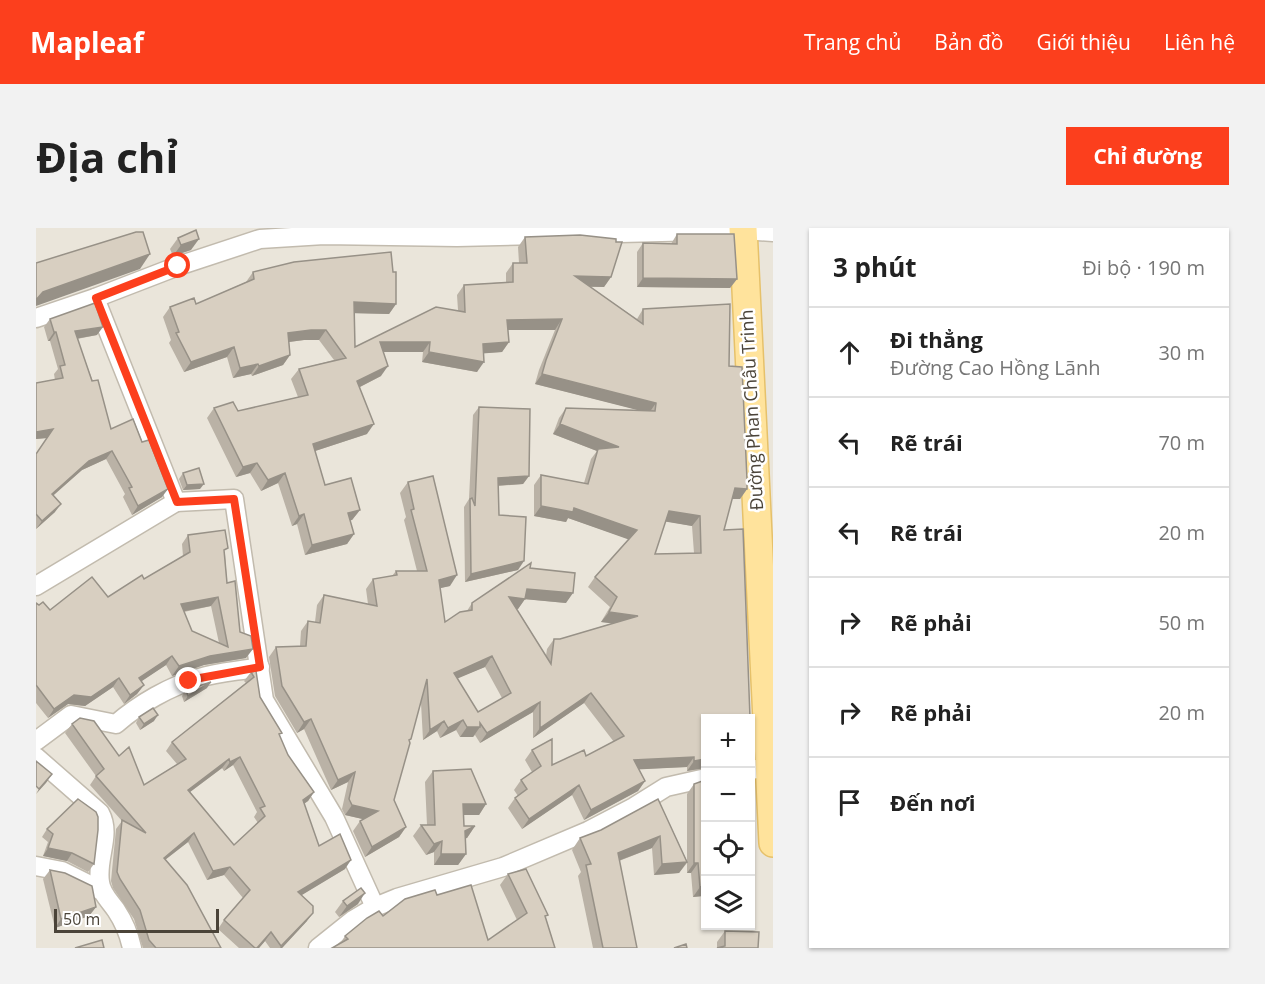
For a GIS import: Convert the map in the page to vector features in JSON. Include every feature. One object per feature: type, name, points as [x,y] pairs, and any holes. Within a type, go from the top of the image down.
[{"type":"main road","name":"Đường Phan Châu Trinh","points":[[743,229],[760,769],[773,843]]},
{"type":"street","points":[[36,318],[96,298],[178,266],[260,239],[324,235],[457,237],[743,229],[773,232]]},
{"type":"street","points":[[96,298],[177,502]]},
{"type":"street","points":[[36,586],[177,502],[234,499],[264,700],[334,817],[375,907]]},
{"type":"street","points":[[36,741],[71,715],[116,724],[163,692],[189,681],[260,667]]},
{"type":"street","points":[[36,757],[100,813],[105,822],[106,833],[99,867],[102,891],[128,932],[132,948]]},
{"type":"street","points":[[318,948],[353,920],[375,907],[397,898],[503,867],[588,831],[666,787],[701,779]]},
{"type":"street","points":[[36,866],[62,871],[102,891]]},
{"type":"shaded area","points":[[36,228],[773,228],[773,948],[36,948]]},
{"type":"building","points":[[196,230],[199,239],[181,245],[178,238]]},
{"type":"building","points":[[136,232],[143,232],[150,254],[43,292],[36,300],[36,263]]},
{"type":"building","points":[[677,234],[734,234],[737,279],[643,278],[643,243],[677,244]]},
{"type":"building","points":[[580,235],[616,239],[616,242],[622,242],[611,277],[575,276],[643,324],[643,309],[730,304],[729,366],[742,367],[747,489],[735,488],[724,530],[743,529],[750,714],[701,714],[701,760],[694,761],[694,757],[634,760],[645,781],[591,810],[579,785],[529,819],[515,798],[527,789],[521,780],[541,766],[532,750],[552,739],[552,765],[584,750],[586,756],[624,736],[591,693],[540,728],[540,702],[487,733],[480,723],[480,727],[467,727],[463,720],[448,728],[444,721],[430,730],[427,679],[394,800],[406,827],[372,847],[360,821],[378,811],[352,805],[349,799],[355,772],[338,780],[311,719],[304,722],[282,686],[276,647],[306,646],[308,621],[320,623],[324,595],[377,606],[373,579],[397,575],[396,571],[427,571],[411,510],[414,509],[408,482],[433,476],[457,575],[439,580],[445,622],[460,612],[472,610],[472,603],[531,563],[530,568],[575,573],[573,593],[527,589],[525,599],[509,597],[551,664],[554,639],[638,616],[609,612],[617,597],[595,577],[637,530],[574,508],[573,512],[541,506],[541,475],[588,484],[598,449],[619,447],[560,424],[566,408],[655,411],[656,403],[542,374],[562,319],[507,320],[509,342],[483,344],[484,362],[429,352],[430,342],[380,342],[388,366],[357,381],[374,424],[313,444],[325,485],[351,478],[360,510],[348,513],[354,534],[312,545],[304,514],[299,516],[285,473],[268,480],[257,463],[243,467],[214,408],[233,402],[238,411],[308,395],[299,369],[346,358],[326,330],[311,330],[288,333],[290,355],[259,366],[258,364],[240,368],[234,347],[191,362],[176,333],[179,332],[170,307],[194,298],[196,304],[254,279],[253,272],[294,262],[391,252],[393,272],[396,272],[396,304],[354,302],[355,347],[436,307],[465,312],[464,285],[513,282],[513,263],[527,263],[525,237]],"holes":[[[669,511],[700,516],[701,553],[655,554]],[[492,656],[511,693],[478,712],[454,673]]]},
{"type":"building","points":[[95,303],[103,327],[75,331],[92,381],[98,380],[111,429],[133,419],[142,442],[149,440],[168,489],[138,506],[129,488],[132,487],[112,451],[89,461],[52,494],[61,504],[42,521],[36,514],[36,454],[53,429],[36,432],[36,383],[63,378],[60,366],[65,365],[50,319]]},
{"type":"building","points":[[479,407],[530,409],[529,476],[498,478],[499,515],[526,517],[524,561],[471,574],[470,499],[472,498],[475,506]]},
{"type":"building","points":[[199,468],[204,484],[187,485],[183,473]]},
{"type":"building","points":[[225,530],[228,548],[224,550],[227,583],[235,581],[240,632],[251,636],[253,649],[210,656],[179,666],[172,656],[139,678],[144,685],[130,695],[119,678],[91,697],[74,695],[54,709],[36,685],[36,603],[39,605],[43,602],[50,610],[92,577],[108,597],[142,575],[144,579],[190,552],[188,535]],"holes":[[[218,597],[228,647],[192,631],[181,604]]]},
{"type":"building","points":[[256,671],[260,697],[282,733],[279,734],[288,755],[314,792],[303,800],[319,846],[340,834],[351,860],[298,892],[313,906],[313,913],[281,946],[271,932],[255,948],[224,920],[250,890],[230,867],[213,871],[194,833],[164,858],[187,885],[221,948],[156,948],[149,940],[140,910],[117,872],[122,820],[146,833],[96,776],[104,769],[72,724],[80,718],[94,721],[119,756],[129,747],[144,785],[186,759],[172,742],[254,677],[251,672]],"holes":[[[240,757],[265,806],[260,808],[265,816],[234,845],[188,790],[229,759],[230,762]]]},
{"type":"building","points":[[211,682],[188,696],[186,690]]},
{"type":"building","points":[[153,708],[158,715],[144,724],[139,717]]},
{"type":"building","points":[[36,761],[52,774],[39,789],[36,786]]},
{"type":"building","points":[[471,769],[486,804],[463,804],[464,826],[475,826],[465,831],[466,854],[441,854],[442,841],[434,844],[421,825],[435,825],[433,771]]},
{"type":"building","points":[[701,781],[700,887],[698,863],[694,863],[694,784]]},
{"type":"building","points":[[78,799],[96,812],[98,817],[94,864],[72,853],[48,848],[53,834],[47,829]]},
{"type":"building","points":[[658,799],[687,862],[662,864],[660,836],[618,853],[637,948],[603,948],[586,865],[591,864],[580,838],[601,830]]},
{"type":"building","points":[[526,869],[548,915],[545,916],[555,948],[332,948],[348,939],[345,936],[367,918],[379,911],[383,916],[405,899],[435,890],[437,895],[471,885],[488,940],[527,913],[508,874]]},
{"type":"building","points":[[50,870],[65,873],[92,886],[96,907],[61,919]]},
{"type":"building","points":[[361,888],[365,893],[347,906],[343,901]]},
{"type":"building","points":[[725,931],[759,932],[758,948],[717,948],[725,946]]},
{"type":"building","points":[[102,940],[104,948],[75,948]]},
{"type":"building","points":[[686,944],[687,948],[674,948]]},
{"type":"route","points":[[178,266],[96,298],[177,502],[234,499],[260,667],[189,681]]}]
